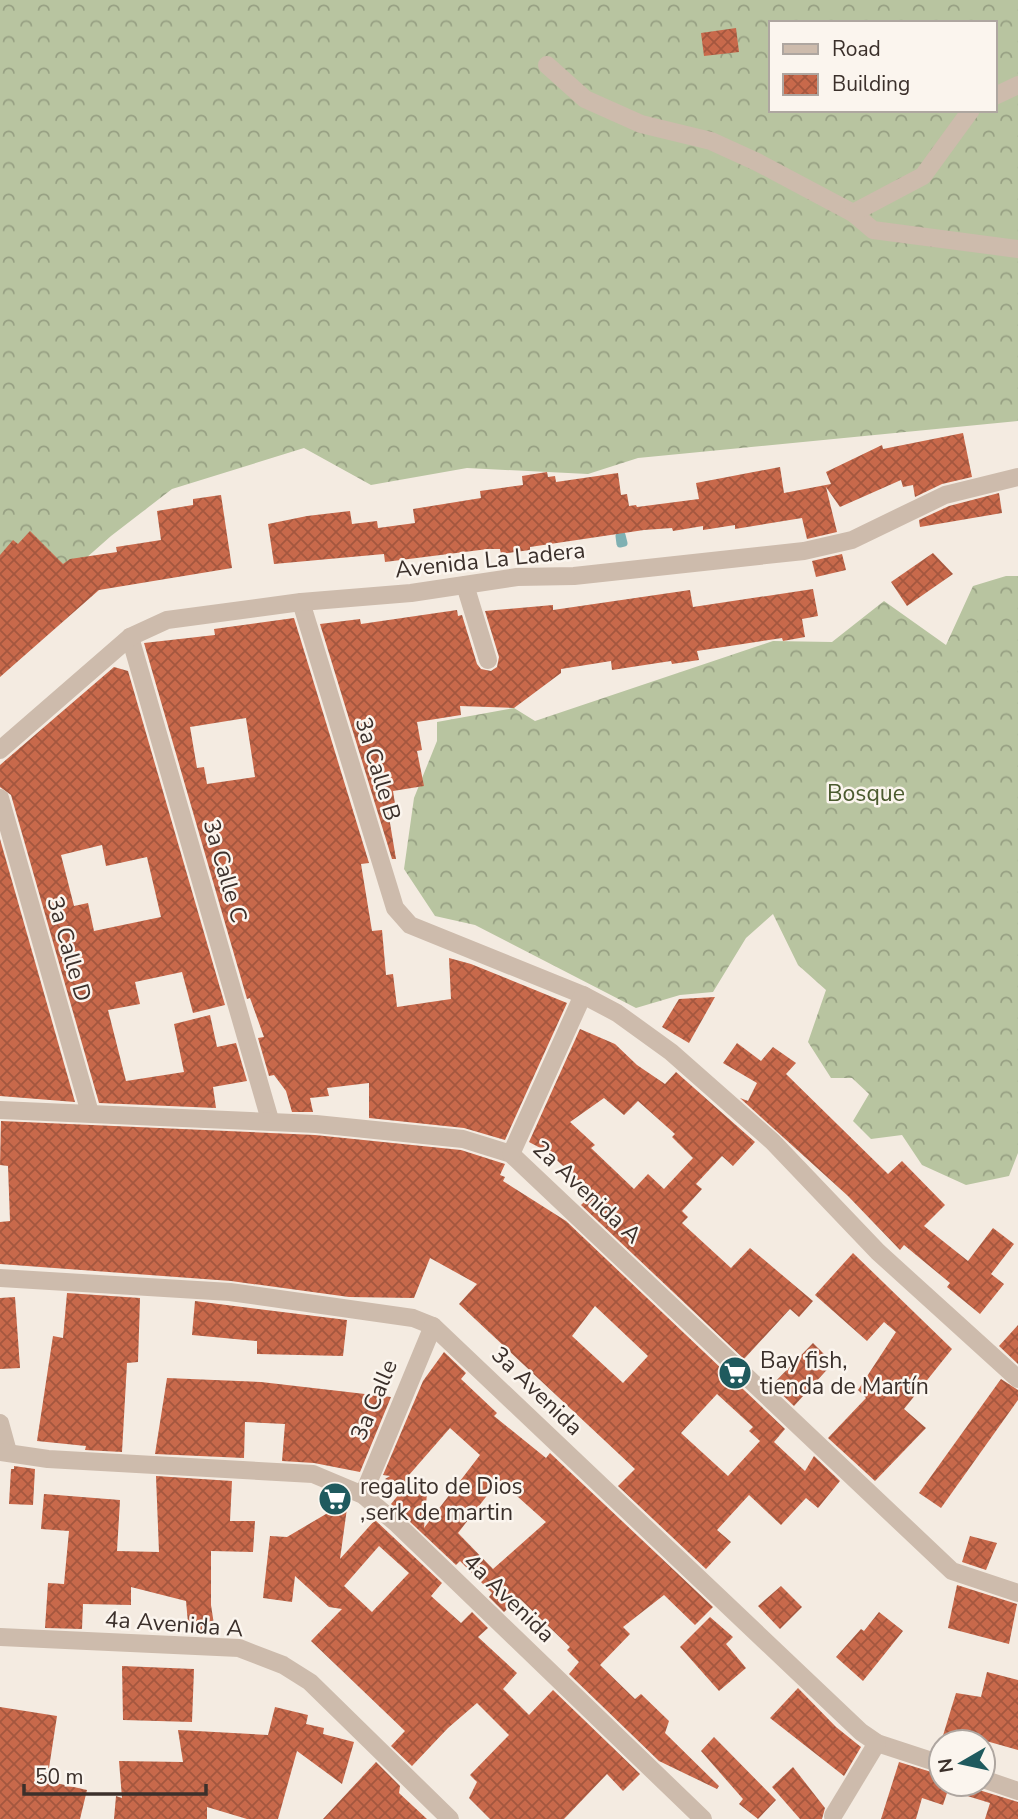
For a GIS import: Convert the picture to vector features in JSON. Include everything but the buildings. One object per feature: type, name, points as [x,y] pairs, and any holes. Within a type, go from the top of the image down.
[{"type":"street","points":[[547,65],[586,99],[642,124],[711,141],[853,213],[873,230],[1018,250]]},
{"type":"street","points":[[997,95],[1018,85]]},
{"type":"street","points":[[853,213],[923,176],[970,112]]},
{"type":"street","name":"Avenida La Ladera","points":[[0,750],[130,637],[167,620],[301,602],[411,593],[517,578],[574,576],[804,551],[852,540],[945,495],[1018,477]]},
{"type":"street","points":[[466,585],[488,660]]},
{"type":"street","name":"3a Calle B","points":[[301,602],[395,908],[410,925],[430,935],[583,995]]},
{"type":"street","name":"3a Calle C","points":[[130,637],[270,1120]]},
{"type":"street","name":"3a Calle D","points":[[0,798],[90,1113]]},
{"type":"street","points":[[511,1154],[583,995],[617,1013],[671,1052],[772,1142],[878,1252],[1018,1379]]},
{"type":"street","name":"2a Avenida A","points":[[0,1110],[270,1120],[463,1139],[511,1154],[952,1571],[1018,1593]]},
{"type":"street","name":"3a Avenida","points":[[0,1278],[230,1292],[413,1318],[433,1326],[861,1732],[877,1743],[927,1759]]},
{"type":"street","name":"3a Calle","points":[[363,1495],[433,1326]]},
{"type":"street","points":[[0,1423],[4,1452]]},
{"type":"street","name":"4a Avenida","points":[[4,1452],[48,1459],[313,1474],[363,1495],[436,1561],[703,1819]]},
{"type":"street","name":"4a Avenida A","points":[[0,1637],[239,1648],[283,1665],[310,1682],[450,1819]]},
{"type":"street","points":[[833,1816],[877,1743]]},
{"type":"street","points":[[997,1784],[1018,1791]]},
{"type":"green space","points":[[0,0],[1018,0],[1018,421],[638,458],[588,474],[467,468],[371,485],[304,448],[172,489],[111,536],[0,634]]},
{"type":"green space","name":"Bosque","points":[[1006,576],[1018,576],[1018,1153],[1009,1176],[966,1185],[922,1165],[902,1135],[871,1139],[853,1121],[869,1094],[852,1078],[831,1078],[808,1042],[826,990],[798,965],[773,914],[746,938],[713,992],[680,995],[636,1008],[475,925],[435,916],[404,869],[414,798],[437,741],[437,722],[514,708],[535,721],[773,641],[832,642],[884,601],[946,645],[973,586]]},
{"type":"waterway","points":[[622,535],[624,543],[620,544],[619,536],[622,535]]},
{"type":"place","name":"Bay fish, tienda de Martín","points":[[735,1373]]},
{"type":"place","name":"regalito de Dios ,serk de martin","points":[[335,1499]]}]
